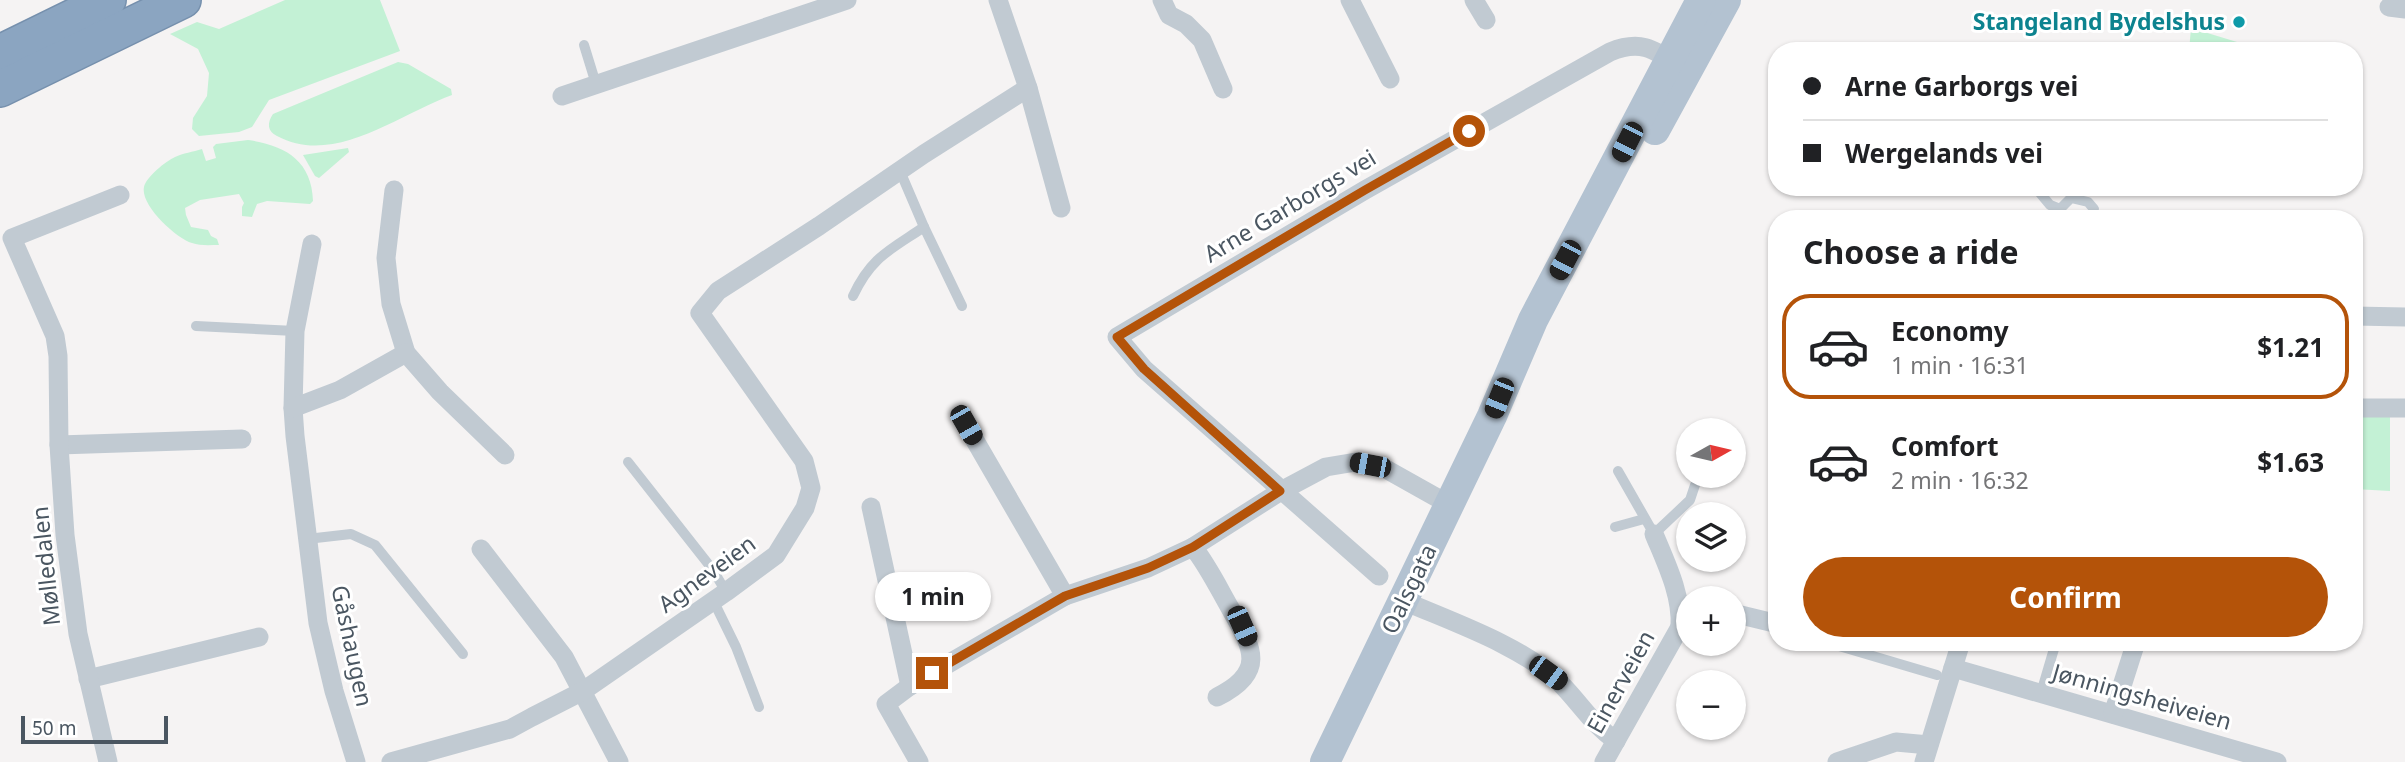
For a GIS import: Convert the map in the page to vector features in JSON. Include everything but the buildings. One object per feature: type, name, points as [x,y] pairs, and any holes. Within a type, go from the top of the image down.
[{"type":"highway","points":[[0,53],[108,0]]},
{"type":"highway","points":[[0,89],[183,0]]},
{"type":"main road","name":"Oalsgata","points":[[1678,65],[1701,0]]},
{"type":"main road","name":"Oalsgata","points":[[1325,762],[1492,416],[1533,320],[1678,65],[1726,0]]},
{"type":"street","points":[[562,96],[847,0]]},
{"type":"street","points":[[998,0],[1028,88],[1061,208]]},
{"type":"street","points":[[1162,0],[1169,15],[1186,24],[1202,40],[1223,89]]},
{"type":"street","points":[[1350,0],[1390,79]]},
{"type":"street","points":[[1474,0],[1486,20]]},
{"type":"street","name":"Arne Garborgs vei","points":[[1280,491],[1144,369],[1117,337],[1365,190],[1610,52],[1628,45],[1646,46],[1678,65]]},
{"type":"street","points":[[900,171],[1028,88]]},
{"type":"street","name":"Agneveien","points":[[391,762],[510,729],[583,691],[776,555],[805,508],[811,488],[804,461],[700,313],[718,291],[900,171]]},
{"type":"street","points":[[394,190],[386,258],[391,304],[406,354],[440,392],[505,455]]},
{"type":"street","name":"Mølledalen","points":[[108,762],[78,634],[65,535],[55,336],[6,240],[120,195]]},
{"type":"street","name":"Gåshaugen","points":[[312,244],[295,331],[293,408],[318,623],[334,691],[356,762]]},
{"type":"street","points":[[2363,316],[2405,317]]},
{"type":"street","points":[[293,408],[340,390],[406,354]]},
{"type":"street","points":[[2363,408],[2405,408]]},
{"type":"street","points":[[966,425],[1065,596]]},
{"type":"street","points":[[59,446],[242,439]]},
{"type":"street","points":[[919,762],[886,704],[910,686],[1065,596],[1148,568],[1193,547],[1280,491],[1326,467],[1356,462],[1384,468],[1450,505]]},
{"type":"street","points":[[1280,491],[1379,576]]},
{"type":"street","points":[[871,507],[910,686]]},
{"type":"street","name":"Einerveien","points":[[1649,526],[1676,593]]},
{"type":"street","points":[[1193,547],[1208,565],[1242,626],[1251,650],[1250,668],[1245,677],[1217,697]]},
{"type":"street","points":[[481,549],[564,657],[619,762]]},
{"type":"street","points":[[1404,601],[1472,630],[1535,664],[1560,682],[1598,729],[1616,741]]},
{"type":"street","points":[[1746,618],[1768,623]]},
{"type":"street","points":[[88,679],[259,637]]},
{"type":"street","name":"Einerveien","points":[[1604,762],[1676,640]]},
{"type":"street","points":[[1838,762],[1896,742],[1926,754],[1945,671],[1956,651]]},
{"type":"street","points":[[2113,713],[2133,651]]},
{"type":"street","name":"Jønningsheiveien","points":[[1945,671],[2041,693],[2113,713],[2247,758],[2277,762]]},
{"type":"lane","points":[[584,45],[596,84]]},
{"type":"lane","points":[[900,171],[962,306]]},
{"type":"lane","points":[[2042,196],[2056,210]]},
{"type":"lane","points":[[2064,210],[2071,198],[2088,202],[2094,210]]},
{"type":"lane","points":[[853,296],[873,262],[924,228]]},
{"type":"lane","points":[[196,326],[295,331]]},
{"type":"lane","points":[[628,462],[713,570],[736,647],[759,706]]},
{"type":"lane","name":"Einerveien","points":[[1618,471],[1649,526]]},
{"type":"lane","points":[[1615,527],[1649,526],[1690,500],[1694,488]]},
{"type":"lane","points":[[307,539],[351,534],[375,545],[463,654]]},
{"type":"lane","points":[[1860,651],[1945,671]]},
{"type":"lane","points":[[2041,693],[2053,651]]},
{"type":"green space","points":[[285,0],[380,0],[400,51],[269,100],[252,127],[239,132],[199,136],[192,129],[193,118],[207,96],[209,73],[198,49],[170,34],[197,22],[219,29]]},
{"type":"green space","points":[[2191,28],[2237,42],[2190,42]]},
{"type":"green space","points":[[398,62],[408,64],[451,89],[452,95],[343,142],[299,144],[277,136],[270,129],[273,114]]},
{"type":"green space","points":[[248,140],[273,146],[294,157],[307,175],[313,201],[310,204],[267,201],[257,204],[252,217],[242,216],[244,203],[239,194],[200,200],[185,208],[191,227],[208,230],[219,245],[192,243],[160,220],[148,203],[144,187],[148,179],[162,166],[178,156],[202,149],[206,161],[216,158],[213,147],[216,144]]},
{"type":"green space","points":[[348,148],[349,152],[319,178],[315,176],[303,155]]},
{"type":"green space","points":[[2363,414],[2390,416],[2390,491],[2363,490]]},
{"type":"place","name":"Stangeland Bydelshus","points":[[2239,22]]},
{"type":"route","points":[[932,673],[1065,596],[1109,583],[1193,547],[1280,491],[1144,369],[1117,337],[1469,131]]}]
